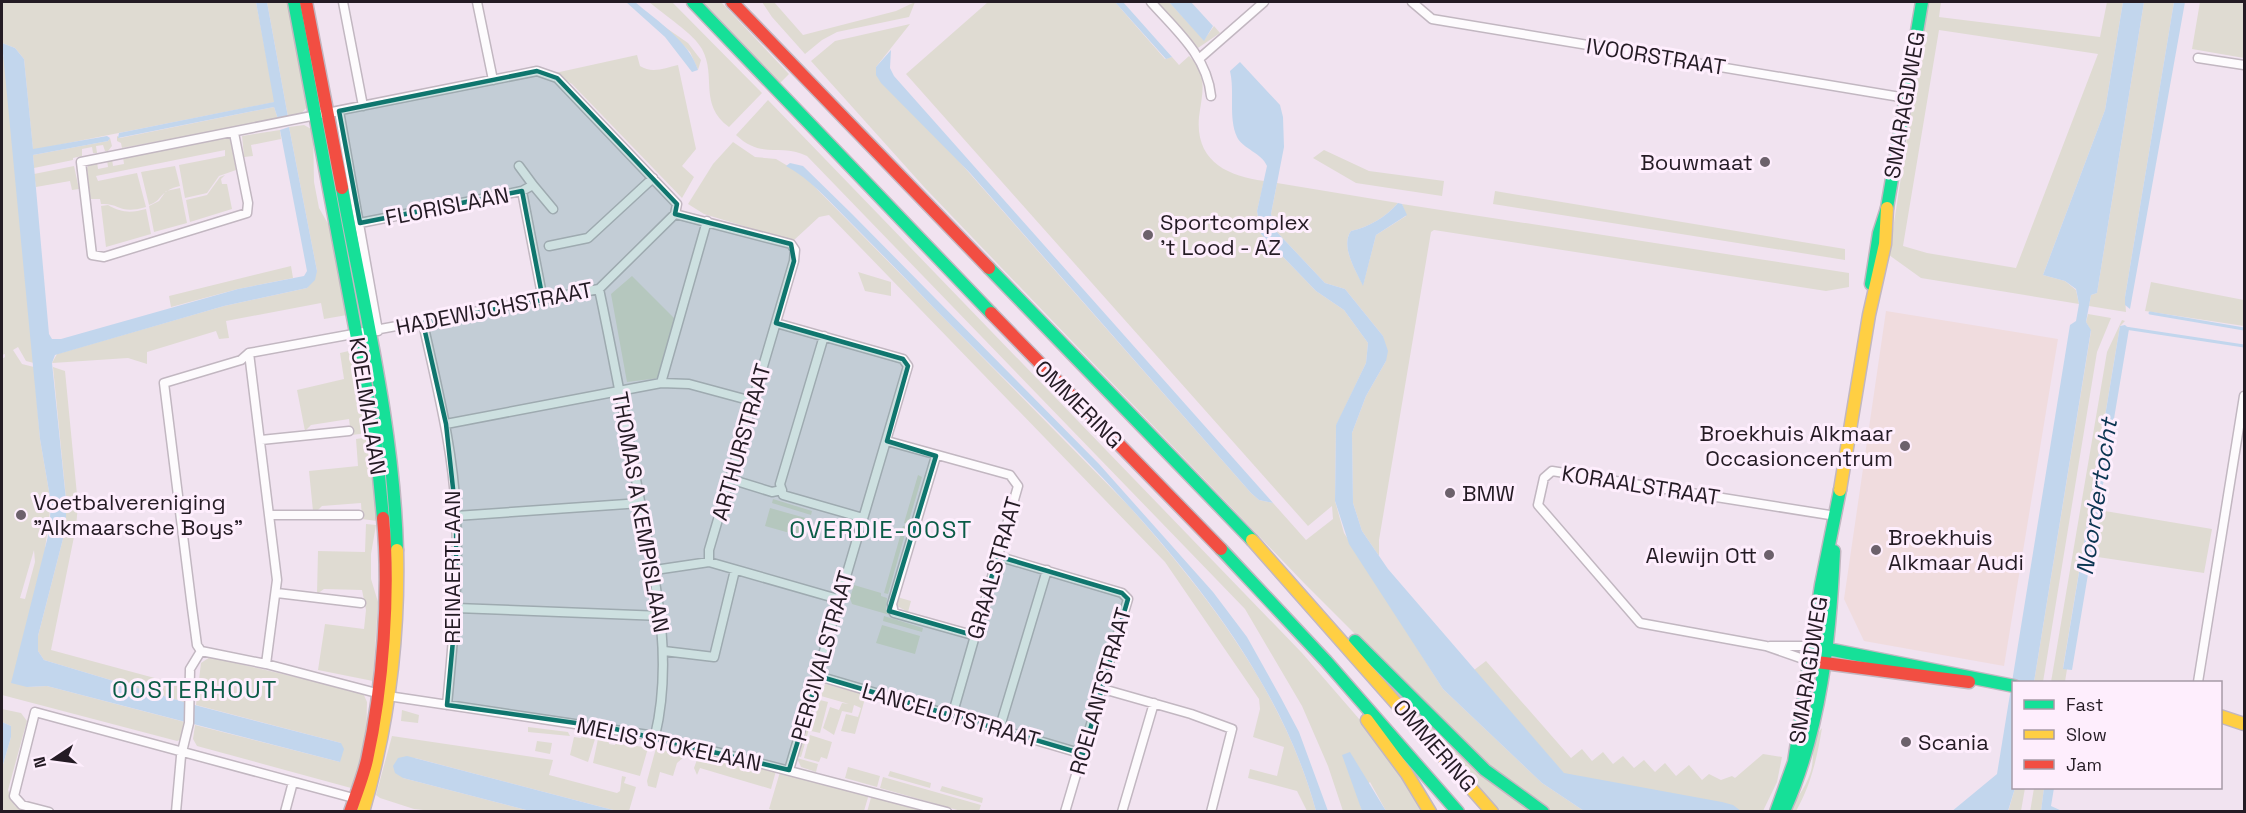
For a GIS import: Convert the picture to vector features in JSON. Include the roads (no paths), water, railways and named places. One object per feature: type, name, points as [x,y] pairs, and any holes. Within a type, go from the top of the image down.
[{"type":"main road","name":"KOELMALAAN","points":[[294,2],[327,114]]},
{"type":"main road","name":"KOELMALAAN","points":[[306,2],[367,332],[385,540],[382,694],[362,804],[350,812]]},
{"type":"main road","points":[[681,2],[750,61]]},
{"type":"main road","name":"OMMERING","points":[[693,2],[1326,661],[1458,812]]},
{"type":"main road","name":"OMMERING","points":[[732,2],[1281,570],[1492,812]]},
{"type":"main road","points":[[749,2],[765,36]]},
{"type":"main road","name":"SMARAGDWEG","points":[[1776,812],[1794,762],[1811,646],[1835,521],[1869,315],[1873,266],[1887,208],[1922,2]]},
{"type":"main road","name":"SMARAGDWEG","points":[[1784,812],[1806,759],[1824,664],[1833,588],[1835,521]]},
{"type":"main road","points":[[1281,570],[1387,671],[1485,770],[1543,812]]},
{"type":"main road","points":[[1811,646],[2006,685]]},
{"type":"main road","points":[[1326,661],[1407,774],[1430,812]]},
{"type":"main road","points":[[1809,661],[1942,681],[2006,685]]},
{"type":"main road","points":[[2222,718],[2240,723]]},
{"type":"main road","points":[[2222,725],[2240,723]]},
{"type":"street","points":[[343,2],[363,106]]},
{"type":"street","points":[[477,2],[494,80]]},
{"type":"street","points":[[1151,2],[1200,58],[1209,80],[1211,96]]},
{"type":"street","points":[[1200,58],[1264,2]]},
{"type":"street","name":"IVOORSTRAAT","points":[[1412,2],[1432,19],[1906,98]]},
{"type":"street","points":[[2198,58],[2244,65]]},
{"type":"street","points":[[234,133],[248,203],[247,213],[104,257],[92,255],[81,162],[234,133],[278,125],[537,71],[557,78],[677,204],[675,214],[707,221],[661,383]]},
{"type":"street","name":"KOELMALAAN","points":[[327,114],[360,223],[367,332]]},
{"type":"street","name":"FLORISLAAN","points":[[519,166],[553,209]]},
{"type":"street","points":[[549,246],[588,238],[653,178]]},
{"type":"street","name":"FLORISLAAN","points":[[360,223],[522,191],[533,185]]},
{"type":"street","points":[[522,191],[543,300]]},
{"type":"street","name":"HADEWIJCHSTRAAT","points":[[204,652],[197,645],[164,383],[241,360],[249,353],[599,289],[675,214]]},
{"type":"street","name":"ARTHURSTRAAT","points":[[707,221],[791,243],[795,250],[794,261],[710,550],[709,562]]},
{"type":"street","name":"THOMAS A KEMPISLAAN","points":[[599,289],[621,392],[662,616],[663,692],[655,736]]},
{"type":"street","name":"REINAERTLAAN","points":[[423,323],[446,424],[456,516],[456,608],[447,705]]},
{"type":"street","name":"PERCIVALSTRAAT","points":[[776,323],[903,359],[908,366],[789,770]]},
{"type":"street","points":[[824,336],[780,484],[783,495],[863,518]]},
{"type":"street","points":[[249,353],[270,515],[277,593],[266,664]]},
{"type":"street","points":[[446,424],[661,383],[689,384],[752,401]]},
{"type":"street","points":[[2198,681],[2244,396]]},
{"type":"street","points":[[261,440],[349,431]]},
{"type":"street","name":"GRAALSTRAAT","points":[[887,441],[1010,475],[1018,486],[952,716]]},
{"type":"street","points":[[936,456],[891,604],[894,612],[976,636]]},
{"type":"street","name":"KORAALSTRAAT","points":[[1811,646],[1766,646],[1646,626],[1633,619],[1538,505],[1544,478],[1552,471],[1835,521]]},
{"type":"street","points":[[730,479],[772,492],[782,490]]},
{"type":"street","points":[[456,516],[641,503]]},
{"type":"street","points":[[270,515],[359,515]]},
{"type":"street","name":"ROELANTSTRAAT","points":[[997,556],[1122,593],[1128,599],[1065,812]]},
{"type":"street","points":[[655,570],[709,562],[838,599]]},
{"type":"street","points":[[664,651],[714,657],[735,570]]},
{"type":"street","points":[[999,730],[1047,570]]},
{"type":"street","points":[[277,593],[361,603]]},
{"type":"street","points":[[456,608],[662,616]]},
{"type":"street","name":"KORAALSTRAAT","points":[[1766,646],[1809,661]]},
{"type":"street","points":[[176,812],[182,752],[191,703],[190,669],[204,652]]},
{"type":"street","name":"MELIS STOKELAAN","points":[[204,652],[266,664],[382,694],[655,736],[947,812]]},
{"type":"street","name":"LANCELOTSTRAAT","points":[[818,676],[1083,754]]},
{"type":"street","points":[[1103,689],[1232,729],[1211,812]]},
{"type":"street","points":[[1122,812],[1154,703]]},
{"type":"street","points":[[49,812],[22,805],[14,796],[35,712],[293,782],[362,804]]},
{"type":"street","points":[[285,812],[293,782]]},
{"type":"water","points":[[256,2],[267,2],[288,117],[278,119],[274,107],[118,138],[119,133],[274,102]]},
{"type":"water","points":[[626,2],[635,2],[671,32],[687,50],[698,70],[692,72],[665,37]]},
{"type":"water","points":[[1115,2],[1123,2],[1172,57],[1166,59]]},
{"type":"water","points":[[1169,2],[1191,2],[1213,26],[1204,41]]},
{"type":"water","points":[[2123,2],[2144,2],[2097,293],[2091,295],[2086,322],[2091,330],[2034,681],[2012,681],[2070,325],[2076,321],[2079,304],[2076,289],[2065,281],[2043,275],[2105,110]]},
{"type":"water","points":[[2174,2],[2185,2],[2130,309],[2125,305],[2125,297]]},
{"type":"water","points":[[2,43],[15,48],[24,59],[33,149],[107,136],[110,138],[108,141],[33,155],[49,334],[52,339],[61,339],[238,289],[304,276],[307,271],[280,130],[289,127],[317,271],[315,280],[307,288],[224,306],[55,355],[52,363],[66,500],[66,527],[38,636],[38,651],[44,660],[187,703],[341,743],[344,749],[340,762],[47,686],[27,687],[11,683],[49,532],[51,503],[40,439]]},
{"type":"water","points":[[891,50],[890,68],[894,76],[1273,503],[1259,500],[1251,493],[970,173],[881,83],[876,75],[876,67]]},
{"type":"water","points":[[1240,62],[1280,105],[1283,117],[1284,147],[1271,214],[1275,230],[1325,283],[1345,289],[1383,336],[1388,351],[1386,361],[1366,396],[1352,433],[1353,503],[1362,531],[1388,569],[1564,773],[1722,802],[1733,805],[1741,811],[1584,811],[1542,783],[1443,689],[1349,544],[1335,501],[1336,425],[1366,363],[1368,343],[1344,310],[1316,291],[1261,234],[1257,211],[1267,166],[1240,141],[1234,129],[1230,71]]},
{"type":"water","points":[[790,163],[803,166],[1099,464],[1213,592],[1247,637],[1299,732],[1328,811],[1316,811],[1290,738],[1253,668],[1208,602],[1157,538],[1045,418],[826,197],[811,183],[786,166]]},
{"type":"water","points":[[1398,203],[1402,204],[1407,215],[1376,235],[1363,286],[1350,258],[1348,237],[1351,231],[1377,221]]},
{"type":"water","name":"Noordertocht","points":[[2125,325],[2129,329],[2072,670],[2063,669],[2120,326]]},
{"type":"water","points":[[2012,682],[2012,789],[2015,789],[2008,811],[1951,812],[1997,774]]},
{"type":"water","points":[[2,722],[11,726],[11,737],[2,768]]},
{"type":"water","points":[[1350,752],[1386,811],[1362,811],[1342,755]]},
{"type":"water","points":[[407,756],[617,811],[530,811],[403,778],[395,773],[393,766],[398,758]]},
{"type":"water","points":[[2044,789],[2054,789],[2051,806],[2062,811],[2041,811]]},
{"type":"waterway","points":[[2150,313],[2244,329]]},
{"type":"waterway","points":[[2125,328],[2244,346]]},
{"type":"place","name":"Bouwmaat","points":[[1765,162]]},
{"type":"place","name":"Sportcomplex 't Lood - AZ","points":[[1148,235]]},
{"type":"place","name":"Broekhuis Alkmaar Occasioncentrum","points":[[1905,446]]},
{"type":"place","name":"BMW","points":[[1450,493]]},
{"type":"place","name":"Voetbalvereniging \"Alkmaarsche Boys\"","points":[[21,515]]},
{"type":"place","name":"Broekhuis Alkmaar Audi","points":[[1876,550]]},
{"type":"place","name":"Alewijn Ott","points":[[1769,555]]},
{"type":"place","name":"Scania","points":[[1906,742]]},
{"type":"district","name":"OVERDIE-OOST","points":[[881,530]]},
{"type":"district","name":"OOSTERHOUT","points":[[195,690]]}]
